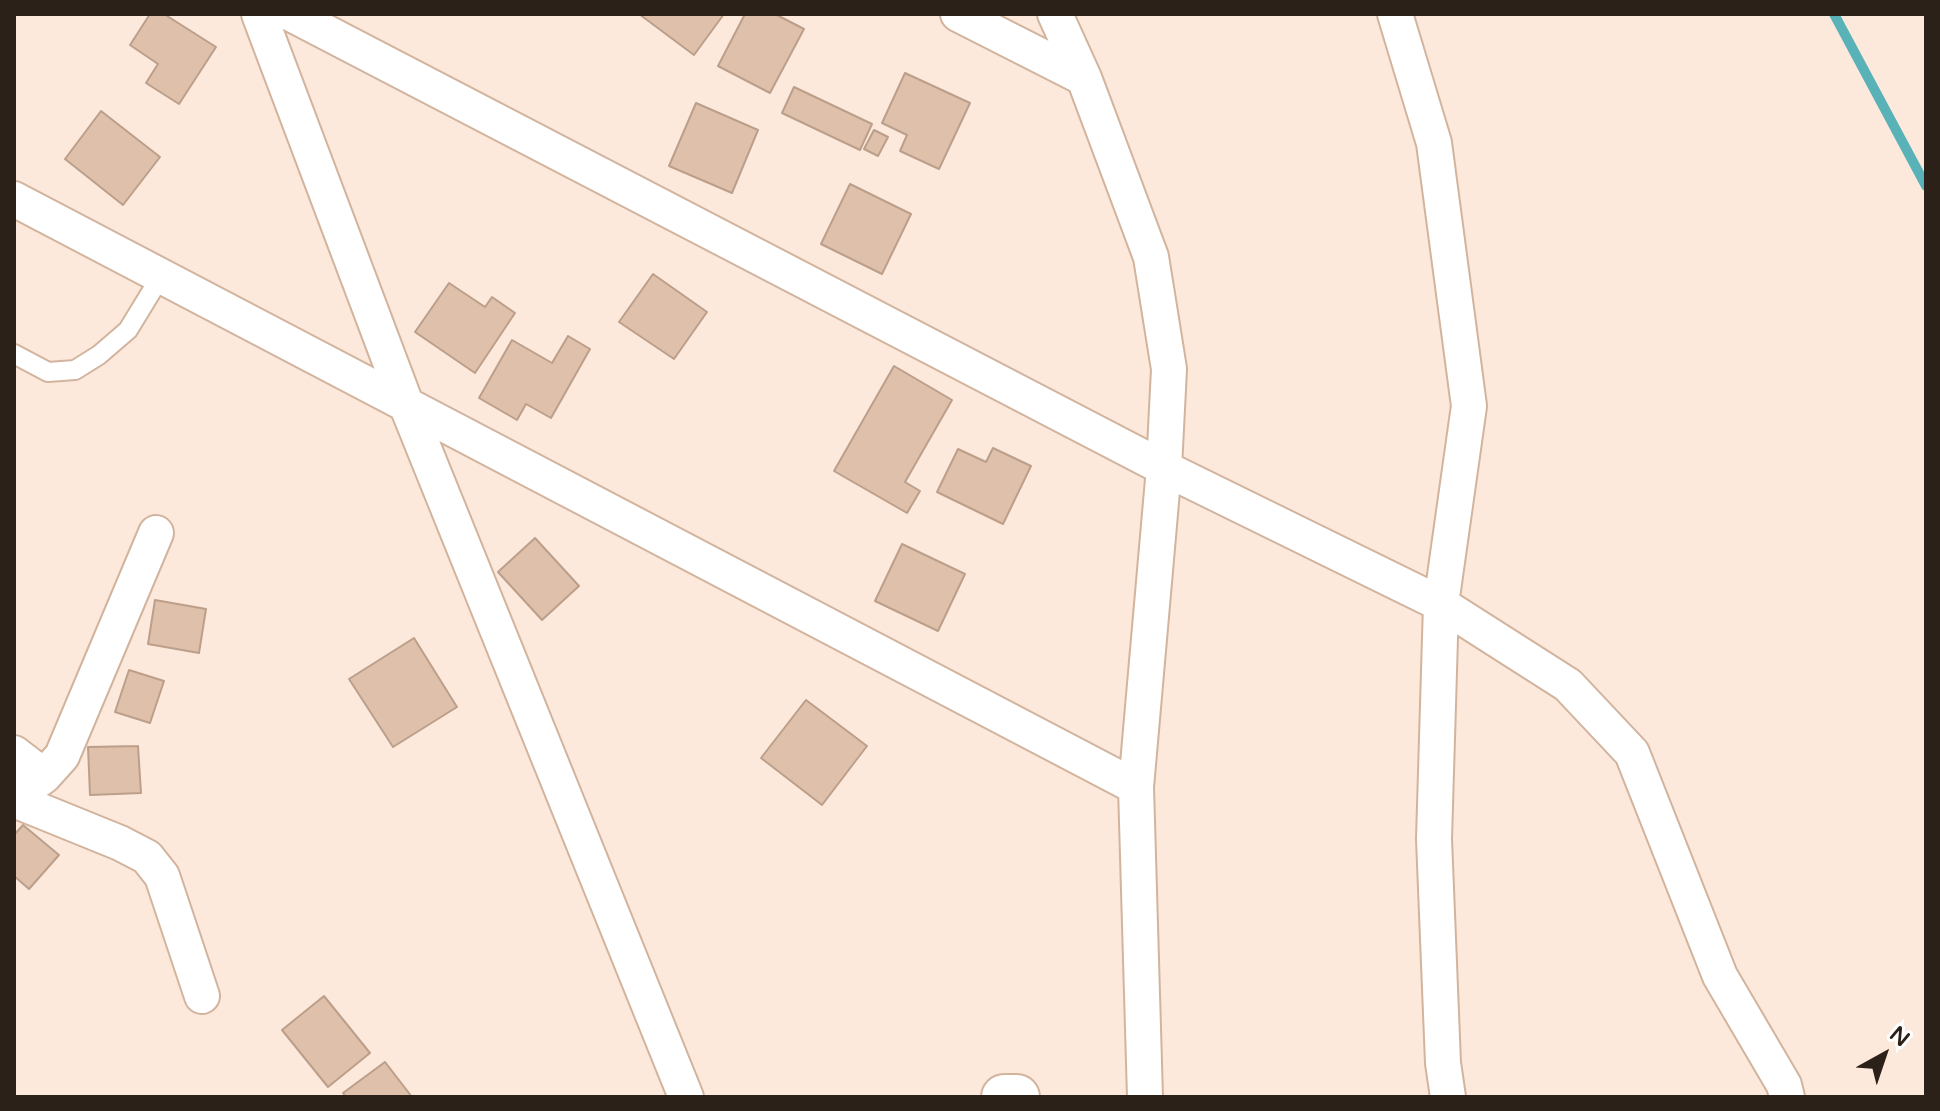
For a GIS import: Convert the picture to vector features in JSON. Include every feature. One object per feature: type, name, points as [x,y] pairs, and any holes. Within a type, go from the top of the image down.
[{"type":"main road","points":[[1004,1097],[1017,1097]]},
{"type":"street","points":[[259,14],[406,404],[686,1097]]},
{"type":"street","points":[[291,14],[1164,468],[1441,604],[1568,685],[1632,753],[1720,976],[1784,1085],[1787,1097]]},
{"type":"street","points":[[958,14],[1084,78]]},
{"type":"street","points":[[1055,14],[1084,78],[1151,257],[1169,369],[1164,468],[1136,787],[1145,1097]]},
{"type":"street","points":[[1395,14],[1434,143],[1469,406],[1441,604],[1434,839],[1443,1063],[1448,1097]]},
{"type":"street","points":[[14,199],[1136,787]]},
{"type":"street","points":[[14,798],[44,776],[62,756],[156,533]]},
{"type":"street","points":[[14,753],[44,776]]},
{"type":"street","points":[[14,798],[147,857],[162,876],[202,996]]},
{"type":"lane","points":[[14,354],[48,372],[75,370],[99,355],[128,330],[161,276]]},
{"type":"building","points":[[150,14],[164,14],[216,47],[179,104],[146,83],[158,64],[130,45]]},
{"type":"building","points":[[639,14],[724,14],[694,55]]},
{"type":"building","points":[[745,14],[775,14],[804,29],[770,93],[718,66]]},
{"type":"building","points":[[905,73],[970,103],[939,169],[900,151],[907,135],[882,123]]},
{"type":"building","points":[[794,87],[872,124],[860,150],[782,113]]},
{"type":"building","points":[[696,103],[758,130],[732,193],[669,166]]},
{"type":"building","points":[[101,111],[160,157],[123,205],[65,159]]},
{"type":"building","points":[[874,130],[888,137],[878,156],[864,149]]},
{"type":"building","points":[[850,184],[911,214],[882,274],[821,244]]},
{"type":"building","points":[[653,274],[707,312],[674,359],[619,322]]},
{"type":"building","points":[[449,283],[485,307],[492,297],[515,313],[475,373],[415,332]]},
{"type":"building","points":[[568,336],[590,349],[551,418],[526,404],[517,420],[479,398],[512,340],[552,363]]},
{"type":"building","points":[[894,366],[952,400],[905,482],[920,491],[907,513],[834,471]]},
{"type":"building","points":[[993,448],[1031,466],[1003,524],[937,492],[958,449],[986,462]]},
{"type":"building","points":[[535,538],[579,586],[542,620],[498,572]]},
{"type":"building","points":[[902,544],[965,574],[938,631],[875,601]]},
{"type":"building","points":[[155,600],[206,609],[199,653],[148,644]]},
{"type":"building","points":[[414,638],[457,707],[393,747],[349,679]]},
{"type":"building","points":[[129,670],[164,681],[150,723],[115,712]]},
{"type":"building","points":[[806,700],[867,746],[822,805],[761,758]]},
{"type":"building","points":[[138,746],[141,793],[90,795],[88,747]]},
{"type":"building","points":[[23,825],[59,855],[29,889],[14,876],[14,835]]},
{"type":"building","points":[[324,996],[370,1053],[328,1087],[282,1030]]},
{"type":"building","points":[[385,1062],[412,1097],[346,1097],[343,1093]]},
{"type":"waterway","points":[[1834,14],[1926,186]]}]
